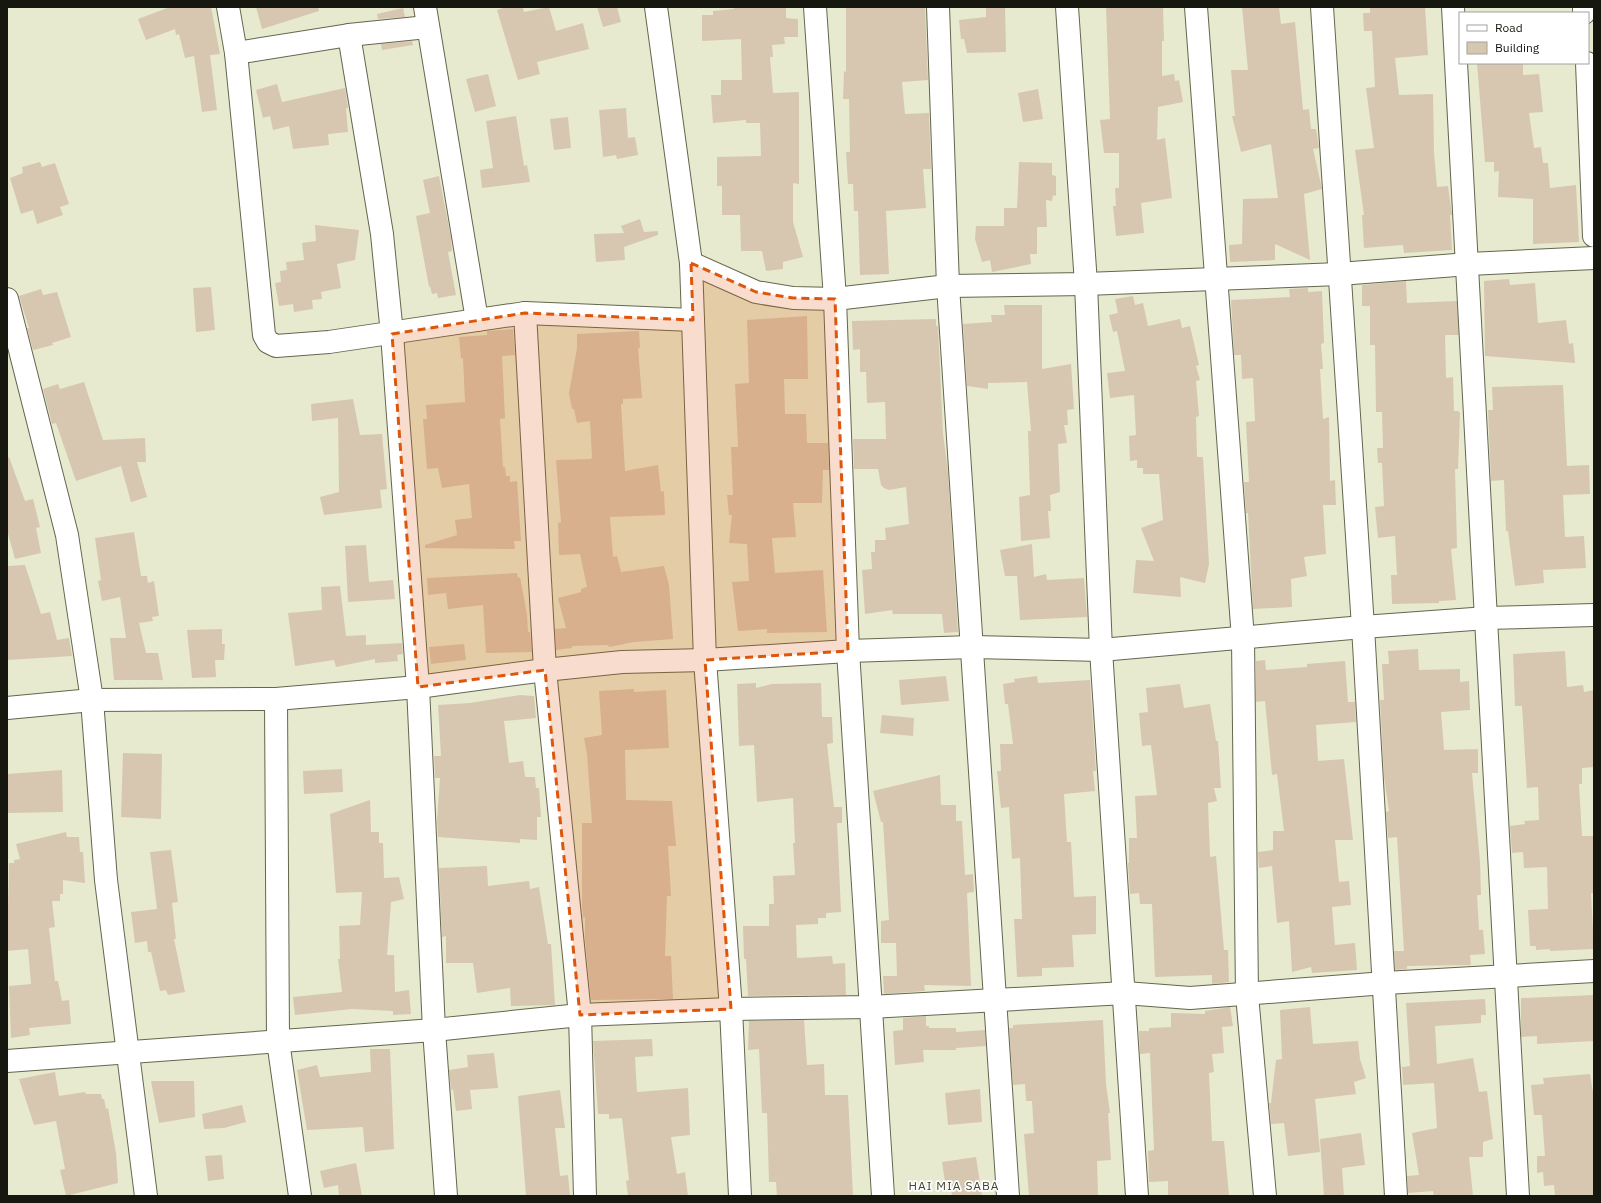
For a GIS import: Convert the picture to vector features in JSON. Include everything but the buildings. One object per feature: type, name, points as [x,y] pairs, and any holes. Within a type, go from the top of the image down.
[{"type":"street","points":[[228,7],[236,53],[264,335],[268,342],[276,346],[329,342],[392,334],[525,313],[693,320]]},
{"type":"street","points":[[656,7],[691,263],[705,660],[731,1009],[740,1196]]},
{"type":"street","points":[[815,7],[835,299],[848,651],[883,1196]]},
{"type":"street","points":[[938,7],[948,286],[1008,1196]]},
{"type":"street","points":[[1067,7],[1086,284],[1101,650],[1125,993],[1137,1196]]},
{"type":"street","points":[[1196,7],[1243,639],[1247,995],[1265,1196]]},
{"type":"street","points":[[1322,7],[1363,627],[1385,983],[1396,1196]]},
{"type":"street","points":[[1453,7],[1469,264],[1488,618],[1504,977],[1518,1196]]},
{"type":"street","points":[[236,53],[349,35],[426,17],[477,320]]},
{"type":"street","points":[[349,35],[382,234],[392,334],[418,687],[434,1030],[446,1196]]},
{"type":"street","points":[[1586,64],[1594,236]]},
{"type":"street","points":[[691,263],[756,292],[793,298],[835,299],[948,286],[1086,284],[1339,274],[1469,264],[1594,258]]},
{"type":"street","points":[[7,299],[12,331],[67,536],[92,700],[106,880],[146,1196]]},
{"type":"street","points":[[525,313],[545,670],[580,1015],[585,1196]]},
{"type":"street","points":[[7,708],[92,700],[276,699],[418,687],[545,670],[622,662],[705,660],[848,651],[972,648],[1101,650],[1243,639],[1363,627],[1488,618],[1594,614]]},
{"type":"street","points":[[276,699],[278,1041],[300,1196]]},
{"type":"street","points":[[7,1061],[128,1051],[434,1030],[580,1015],[731,1009],[870,1007],[1125,993],[1190,998],[1247,995],[1385,983],[1594,971]]},
{"type":"highlighted area","points":[[691,263],[756,292],[793,298],[835,299],[848,651],[705,660],[731,1009],[580,1015],[545,670],[418,687],[392,334],[525,313],[693,320]]},
{"type":"district","name":"HAI MIA SABA","points":[[954,1185]]}]
